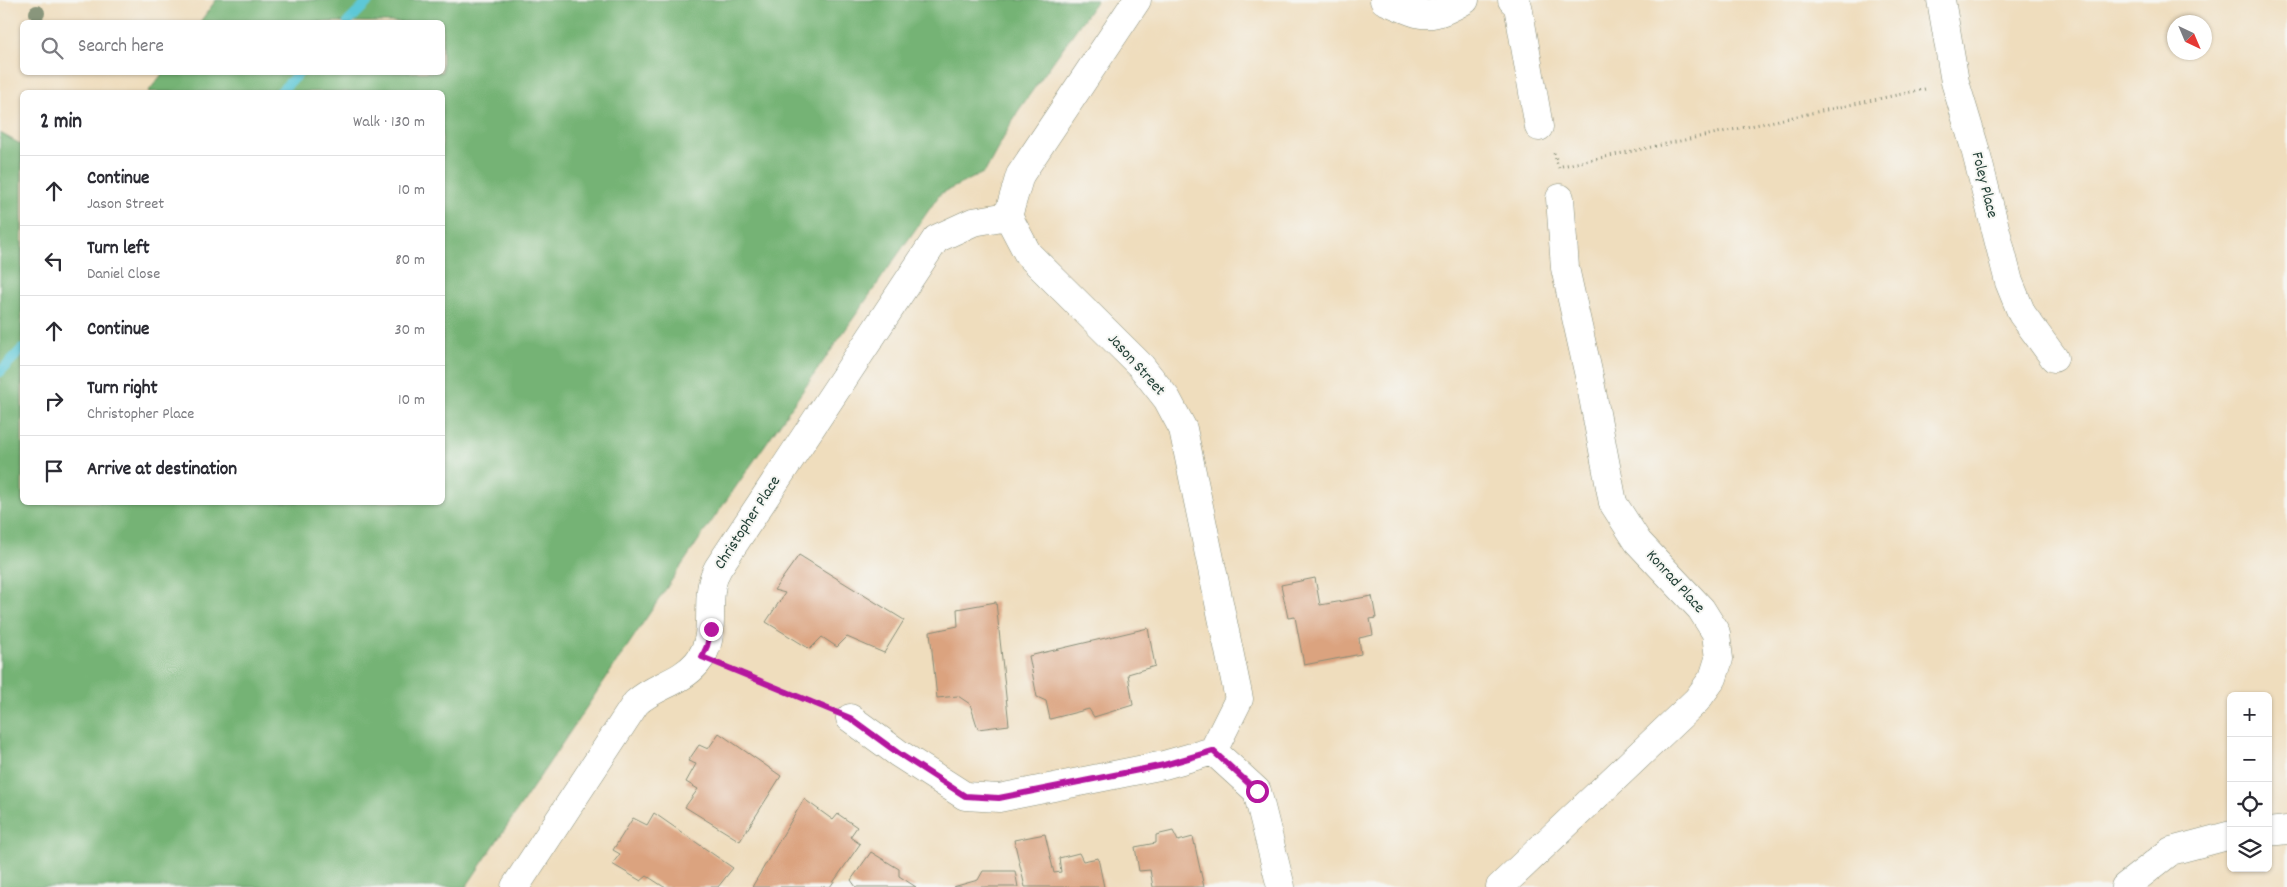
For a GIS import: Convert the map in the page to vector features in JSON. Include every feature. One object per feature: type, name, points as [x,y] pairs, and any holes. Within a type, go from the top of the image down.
[{"type":"street","points":[[1008,216],[1020,175],[1136,0]]},
{"type":"street","points":[[1384,0],[1420,15],[1443,13],[1465,0]]},
{"type":"street","points":[[1512,0],[1518,6],[1539,127]]},
{"type":"street","name":"Foley Place","points":[[1940,0],[1956,82],[1974,145],[2008,282],[2022,314],[2054,358]]},
{"type":"street","name":"Konrad Place","points":[[1500,887],[1697,700],[1713,678],[1719,659],[1716,633],[1701,609],[1638,542],[1613,503],[1565,268],[1560,198]]},
{"type":"street","name":"Christopher Place","points":[[515,887],[636,703],[649,692],[686,673],[702,657],[710,635],[711,593],[715,573],[936,239],[973,222],[1008,216]]},
{"type":"street","name":"Jason Street","points":[[1008,216],[1028,254],[1141,366],[1167,399],[1183,429],[1239,699],[1213,751]]},
{"type":"street","points":[[850,718],[898,753],[965,796],[999,798],[1164,765],[1213,751],[1257,791],[1281,887]]},
{"type":"street","points":[[2272,832],[2287,830]]},
{"type":"street","points":[[2125,887],[2171,851],[2227,835]]},
{"type":"path","points":[[1559,167],[1956,82]]},
{"type":"path","points":[[1539,127],[1547,133],[1559,167],[1560,198]]},
{"type":"path","points":[[702,657],[850,718]]},
{"type":"green space","points":[[216,0],[1097,0],[1018,111],[985,172],[940,194],[698,541],[466,887],[0,887],[0,133],[20,144],[20,505],[445,505],[445,90],[150,90],[161,75],[445,75],[445,20],[201,20]]},
{"type":"building","points":[[799,555],[904,620],[884,653],[847,637],[837,647],[822,637],[810,649],[766,622],[785,593],[774,590]]},
{"type":"building","points":[[1315,578],[1320,605],[1372,596],[1376,618],[1370,619],[1373,635],[1359,638],[1361,654],[1304,665],[1295,617],[1288,618],[1281,585]]},
{"type":"building","points":[[996,602],[1009,725],[978,729],[970,704],[958,696],[937,698],[930,632],[958,626],[957,609]]},
{"type":"building","points":[[1148,628],[1155,666],[1128,674],[1133,705],[1094,717],[1089,709],[1050,719],[1046,701],[1037,697],[1029,656]]},
{"type":"building","points":[[719,733],[781,776],[740,841],[685,807],[698,789],[686,782],[696,764],[688,761],[699,745],[708,749]]},
{"type":"building","points":[[804,799],[833,820],[838,814],[857,827],[850,837],[860,844],[830,887],[752,887]]},
{"type":"building","points":[[654,813],[733,868],[718,887],[664,887],[647,876],[641,881],[612,864],[620,854],[613,850],[633,818],[647,825]]},
{"type":"building","points":[[1173,831],[1178,841],[1193,837],[1204,887],[1153,887],[1150,870],[1139,871],[1135,847],[1156,843],[1156,835]]},
{"type":"building","points":[[1045,834],[1054,873],[1061,872],[1059,858],[1079,853],[1083,861],[1098,858],[1104,887],[1025,887],[1014,840]]},
{"type":"building","points":[[871,852],[899,869],[899,876],[916,887],[856,887],[851,880]]},
{"type":"building","points":[[983,871],[1015,871],[1018,887],[953,887],[978,880]]},
{"type":"waterway","points":[[350,20],[370,0]]},
{"type":"waterway","points":[[282,90],[297,75]]},
{"type":"waterway","points":[[0,372],[20,351]]},
{"type":"route","points":[[711,629],[702,657],[767,682],[850,718],[898,753],[965,796],[999,798],[1164,765],[1213,751],[1257,791]]}]
